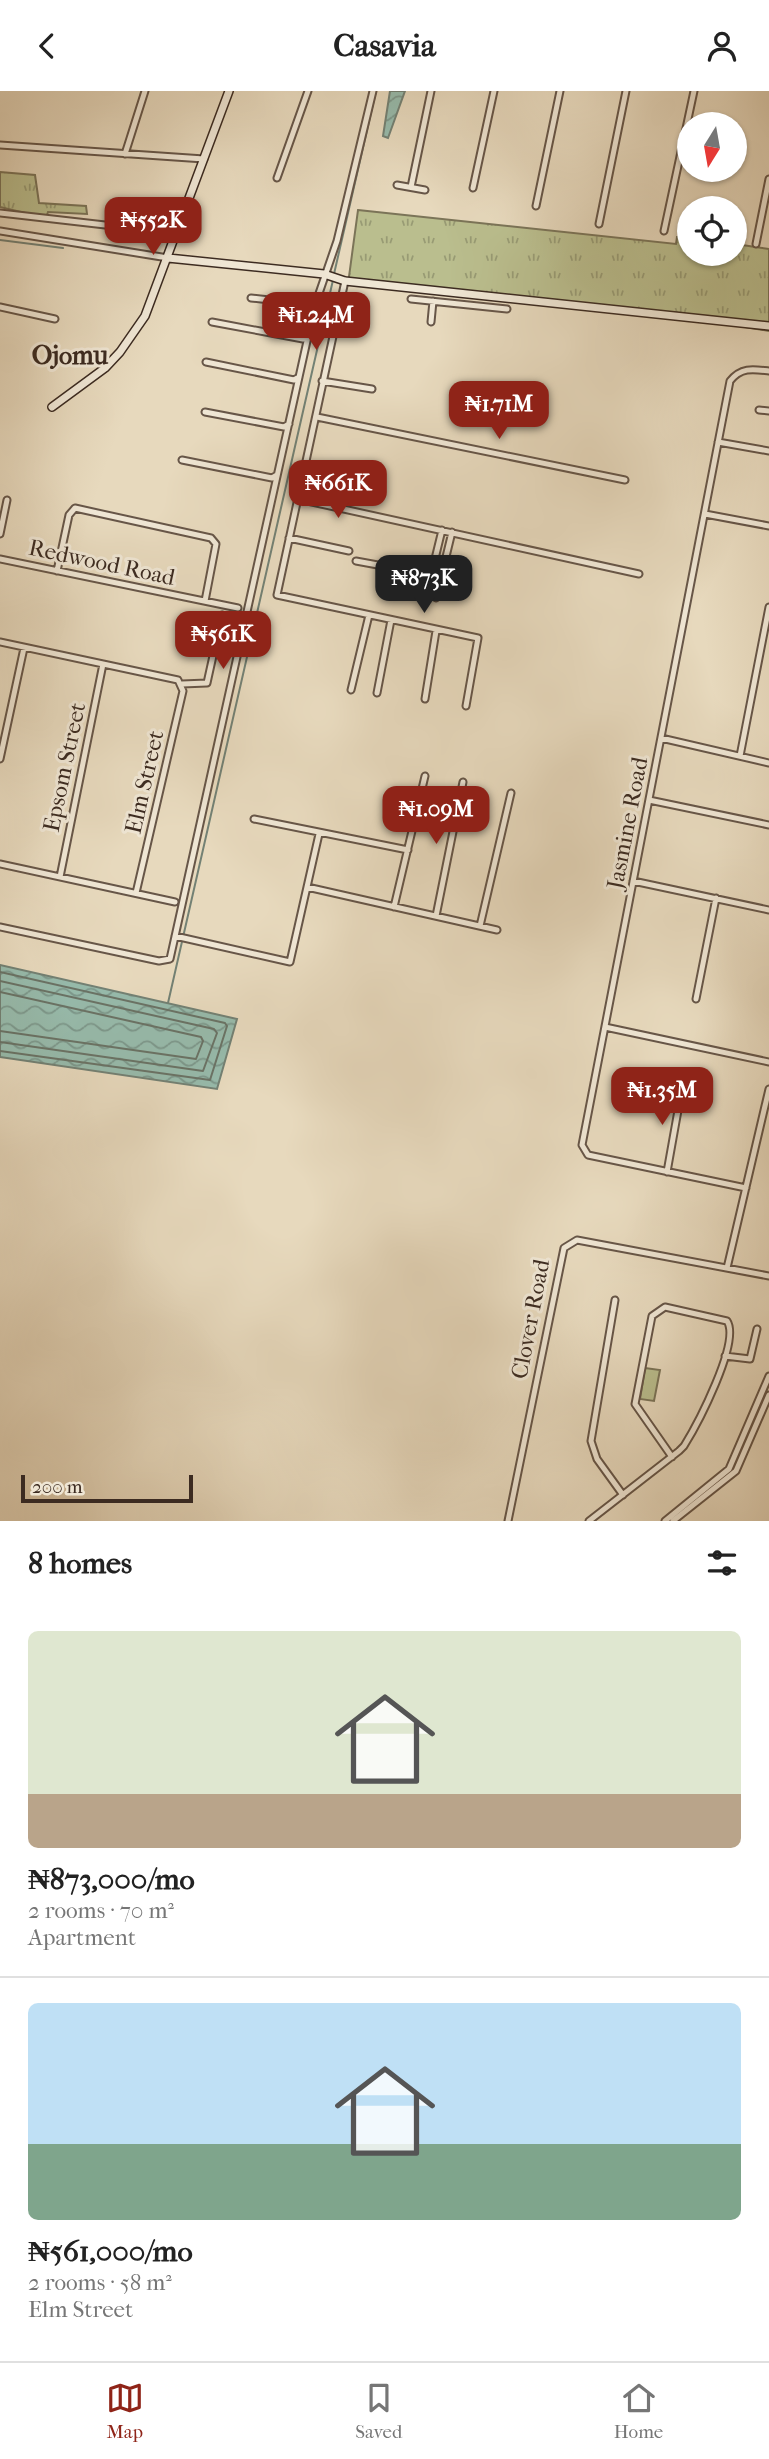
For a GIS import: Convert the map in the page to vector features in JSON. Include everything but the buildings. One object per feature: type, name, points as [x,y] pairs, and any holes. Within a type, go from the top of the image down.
[{"type":"street","points":[[125,154],[145,91]]},
{"type":"street","points":[[52,407],[120,352],[145,316],[229,91]]},
{"type":"street","points":[[277,178],[308,91]]},
{"type":"street","points":[[0,927],[159,961],[170,959],[315,305],[337,241],[373,91]]},
{"type":"street","points":[[411,187],[431,91]]},
{"type":"street","points":[[473,188],[494,91]]},
{"type":"street","points":[[536,206],[560,91]]},
{"type":"street","points":[[599,224],[626,91]]},
{"type":"street","points":[[664,231],[694,91]]},
{"type":"street","points":[[0,145],[204,159]]},
{"type":"street","points":[[756,244],[769,179]]},
{"type":"street","points":[[397,185],[425,190]]},
{"type":"street","points":[[0,213],[174,233]]},
{"type":"street","points":[[0,231],[168,258],[325,276],[344,281],[769,326]]},
{"type":"street","points":[[344,281],[277,595],[478,638],[466,706]]},
{"type":"street","points":[[429,290],[431,323]]},
{"type":"street","points":[[251,298],[315,305]]},
{"type":"street","points":[[411,299],[507,309]]},
{"type":"street","points":[[0,307],[55,319]]},
{"type":"street","points":[[212,321],[303,339],[308,336]]},
{"type":"street","points":[[206,362],[294,380],[299,377]]},
{"type":"street","name":"Jasmine Road","points":[[746,1188],[588,1155],[582,1145],[730,381],[736,373],[749,369],[769,372]]},
{"type":"street","points":[[322,381],[372,389]]},
{"type":"street","points":[[759,410],[769,411]]},
{"type":"street","points":[[205,412],[284,427],[289,423]]},
{"type":"street","points":[[317,417],[625,481]]},
{"type":"street","points":[[718,442],[769,451]]},
{"type":"street","points":[[182,460],[272,478],[277,475]]},
{"type":"street","points":[[298,499],[639,574]]},
{"type":"street","points":[[0,534],[7,500]]},
{"type":"street","points":[[57,571],[69,515],[75,508],[211,538],[216,544],[205,601]]},
{"type":"street","points":[[705,514],[769,526]]},
{"type":"street","points":[[356,561],[427,574],[432,571],[442,530]]},
{"type":"street","points":[[436,599],[452,532]]},
{"type":"street","points":[[289,538],[349,551]]},
{"type":"street","name":"Redwood Road","points":[[0,559],[238,608]]},
{"type":"street","points":[[740,756],[769,608]]},
{"type":"street","points":[[0,642],[180,682],[207,683],[222,615]]},
{"type":"street","points":[[351,690],[369,615]]},
{"type":"street","points":[[377,693],[391,620]]},
{"type":"street","points":[[425,699],[436,631]]},
{"type":"street","points":[[0,759],[24,648]]},
{"type":"street","name":"Epsom Street","points":[[60,877],[103,664]]},
{"type":"street","name":"Elm Street","points":[[136,893],[183,691],[180,682]]},
{"type":"street","points":[[661,738],[769,763]]},
{"type":"street","points":[[394,907],[425,775]]},
{"type":"street","points":[[436,916],[463,782]]},
{"type":"street","points":[[480,926],[511,793]]},
{"type":"street","points":[[649,800],[769,825]]},
{"type":"street","points":[[254,819],[408,850]]},
{"type":"street","points":[[176,936],[290,962],[319,834]]},
{"type":"street","points":[[0,864],[175,902]]},
{"type":"street","points":[[633,881],[769,910]]},
{"type":"street","points":[[307,887],[497,930]]},
{"type":"street","points":[[696,999],[716,898]]},
{"type":"street","points":[[605,1027],[769,1062]]},
{"type":"street","points":[[667,1171],[682,1088]]},
{"type":"street","points":[[727,1268],[769,1089]]},
{"type":"street","name":"Clover Road","points":[[508,1521],[564,1248],[577,1240],[769,1276]]},
{"type":"street","points":[[615,1300],[591,1441],[597,1459],[623,1495]]},
{"type":"street","points":[[589,1521],[672,1457],[688,1441],[726,1356],[731,1328],[727,1321],[665,1307],[655,1311],[635,1404],[672,1457]]},
{"type":"street","points":[[726,1356],[750,1359],[757,1329]]},
{"type":"street","points":[[665,1521],[729,1469],[769,1376]]},
{"type":"street","points":[[673,1521],[736,1471],[769,1395]]},
{"type":"green space","points":[[0,172],[35,175],[39,203],[86,206],[87,214],[48,212],[46,218],[0,207]]},
{"type":"green space","points":[[358,210],[676,244],[677,237],[677,266],[747,266],[747,246],[769,249],[769,331],[693,318],[348,284]]},
{"type":"green space","points":[[645,1368],[660,1370],[654,1401],[640,1399]]},
{"type":"water","points":[[390,91],[405,91],[388,138],[383,136]]},
{"type":"water","points":[[0,965],[237,1019],[217,1089],[0,1057]]},
{"type":"waterway","points":[[334,274],[376,91]]},
{"type":"waterway","points":[[0,240],[63,248]]},
{"type":"waterway","points":[[168,1003],[333,280]]},
{"type":"district","name":"Ojomu","points":[[70,355]]}]
